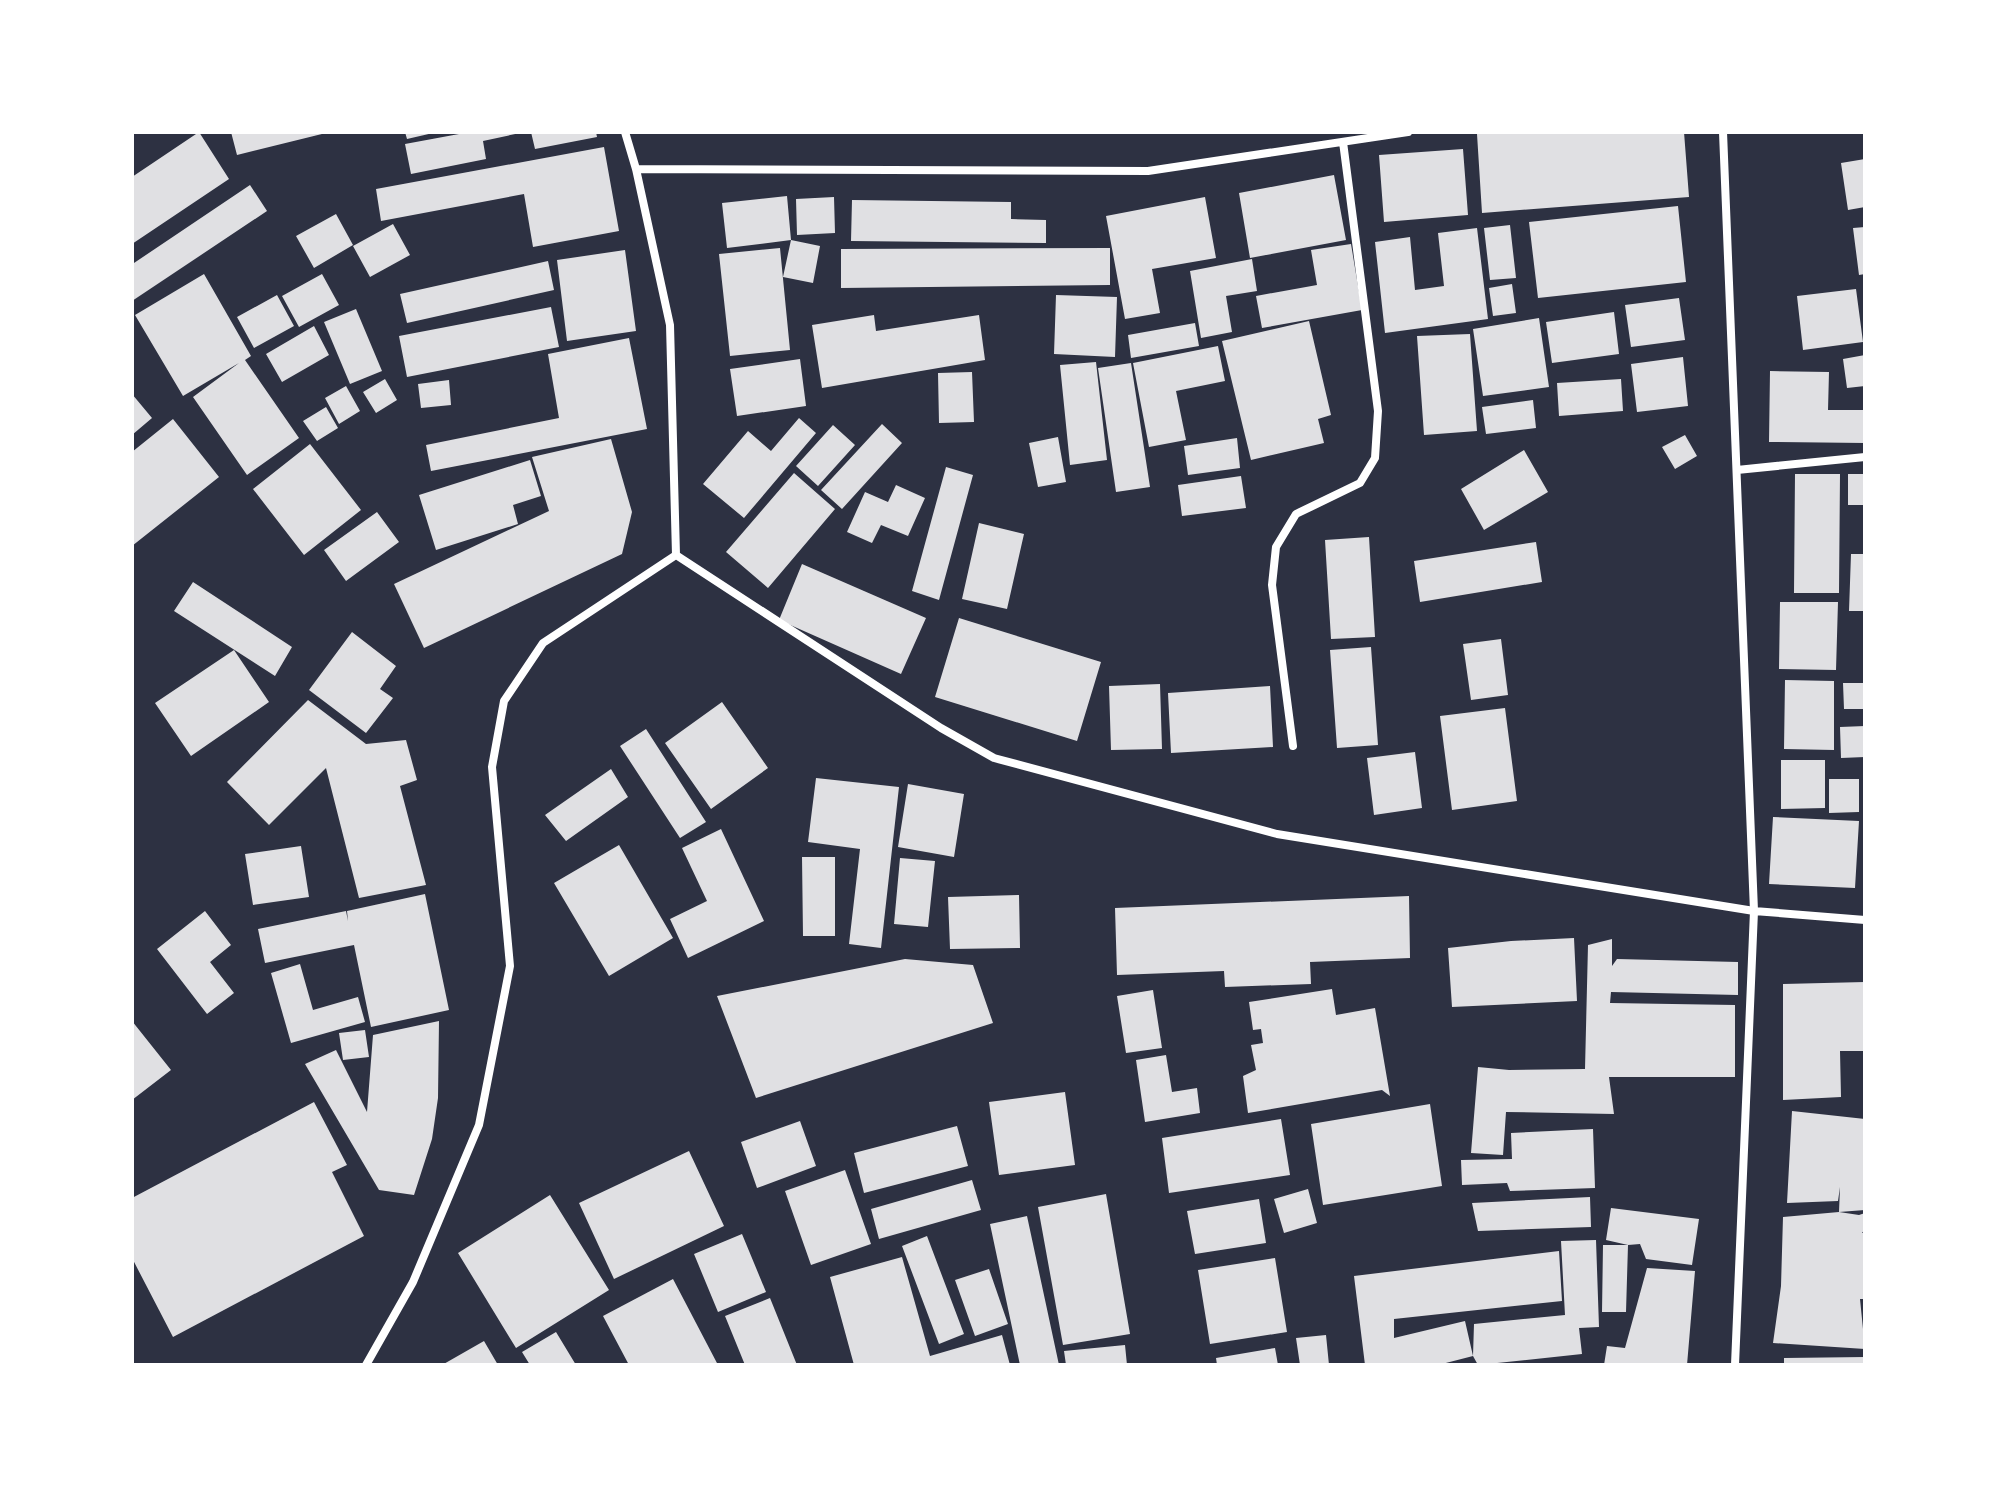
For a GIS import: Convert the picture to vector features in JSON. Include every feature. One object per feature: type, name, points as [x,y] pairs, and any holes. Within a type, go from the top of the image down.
[{"type":"street","points":[[625,132],[670,325],[676,555]]},
{"type":"street","points":[[636,169],[1148,171],[1408,132]]},
{"type":"street","points":[[1723,132],[1754,911],[1735,1365]]},
{"type":"street","points":[[1293,746],[1272,585],[1276,547],[1296,514],[1360,483],[1375,458],[1378,411],[1343,142]]},
{"type":"street","points":[[1737,470],[1865,457]]},
{"type":"street","points":[[676,555],[941,728],[994,758],[1277,834],[1754,911],[1865,920]]},
{"type":"street","points":[[366,1365],[413,1282],[479,1125],[510,966],[492,767],[504,701],[543,643],[676,555]]},
{"type":"building","points":[[199,132],[229,179],[132,244],[132,177]]},
{"type":"building","points":[[231,132],[326,132],[326,133],[237,155]]},
{"type":"building","points":[[405,132],[433,132],[433,133],[407,139]]},
{"type":"building","points":[[459,132],[520,133],[483,141],[486,159],[411,174],[405,144]]},
{"type":"building","points":[[531,132],[596,132],[597,137],[535,149]]},
{"type":"building","points":[[1684,132],[1689,197],[1482,213],[1477,134]]},
{"type":"building","points":[[604,147],[619,231],[533,247],[524,194],[381,221],[376,189]]},
{"type":"building","points":[[1463,149],[1468,215],[1384,222],[1379,155]]},
{"type":"building","points":[[1865,159],[1865,207],[1848,210],[1841,163]]},
{"type":"building","points":[[1334,175],[1346,240],[1250,258],[1239,193]]},
{"type":"building","points":[[250,185],[267,211],[132,301],[132,259],[134,263]]},
{"type":"building","points":[[787,196],[791,240],[727,248],[722,203]]},
{"type":"building","points":[[834,197],[835,233],[797,235],[796,199]]},
{"type":"building","points":[[1205,197],[1216,258],[1152,269],[1160,313],[1125,319],[1106,216]]},
{"type":"building","points":[[852,200],[1011,202],[1011,219],[1046,220],[1046,243],[851,241]]},
{"type":"building","points":[[1678,206],[1686,282],[1538,298],[1529,222]]},
{"type":"building","points":[[336,214],[353,245],[314,268],[296,236]]},
{"type":"building","points":[[393,224],[410,255],[370,277],[353,246]]},
{"type":"building","points":[[1510,225],[1516,278],[1490,280],[1484,228]]},
{"type":"building","points":[[1865,227],[1865,274],[1859,275],[1853,228]]},
{"type":"building","points":[[1477,228],[1488,319],[1385,333],[1375,242],[1410,237],[1415,290],[1444,286],[1438,233]]},
{"type":"building","points":[[791,240],[820,246],[813,283],[783,277]]},
{"type":"building","points":[[1351,244],[1362,310],[1262,328],[1256,296],[1317,285],[1311,250]]},
{"type":"building","points":[[780,248],[790,350],[730,356],[719,254]]},
{"type":"building","points":[[1110,248],[1110,285],[841,288],[841,249]]},
{"type":"building","points":[[625,250],[636,331],[567,341],[557,260]]},
{"type":"building","points":[[1252,259],[1257,291],[1226,296],[1232,332],[1201,338],[1190,271]]},
{"type":"building","points":[[548,261],[554,290],[407,323],[400,294]]},
{"type":"building","points":[[204,274],[251,356],[245,360],[299,438],[247,475],[193,397],[239,363],[183,396],[135,315]]},
{"type":"building","points":[[322,274],[339,305],[299,327],[282,296]]},
{"type":"building","points":[[1512,284],[1516,313],[1493,316],[1489,288]]},
{"type":"building","points":[[1856,289],[1863,342],[1803,350],[1797,296]]},
{"type":"building","points":[[277,295],[294,326],[254,348],[237,317]]},
{"type":"building","points":[[1056,295],[1117,297],[1115,357],[1054,354]]},
{"type":"building","points":[[1679,298],[1685,340],[1631,347],[1625,305]]},
{"type":"building","points":[[551,307],[559,347],[407,377],[399,336]]},
{"type":"building","points":[[356,309],[382,371],[350,384],[324,322]]},
{"type":"building","points":[[1614,312],[1619,354],[1552,363],[1546,322]]},
{"type":"building","points":[[874,315],[876,331],[979,315],[985,360],[822,388],[812,325]]},
{"type":"building","points":[[1539,318],[1549,387],[1483,396],[1473,329]]},
{"type":"building","points":[[1309,321],[1331,415],[1318,419],[1324,443],[1251,460],[1222,341]]},
{"type":"building","points":[[1195,323],[1199,346],[1131,358],[1128,335]]},
{"type":"building","points":[[314,326],[329,355],[282,382],[266,354]]},
{"type":"building","points":[[1470,334],[1477,431],[1424,435],[1417,336]]},
{"type":"building","points":[[629,338],[647,429],[431,471],[426,445],[559,418],[548,354]]},
{"type":"building","points":[[1218,346],[1225,381],[1176,391],[1186,440],[1149,447],[1133,363]]},
{"type":"building","points":[[1865,355],[1865,386],[1847,388],[1843,359]]},
{"type":"building","points":[[1683,357],[1688,406],[1637,412],[1631,364]]},
{"type":"building","points":[[800,359],[806,406],[737,416],[730,369]]},
{"type":"building","points":[[1096,362],[1107,460],[1070,465],[1060,365]]},
{"type":"building","points":[[1131,363],[1150,487],[1116,492],[1098,368]]},
{"type":"building","points":[[1770,371],[1829,372],[1828,410],[1865,410],[1865,443],[1769,442]]},
{"type":"building","points":[[972,372],[974,422],[939,423],[938,373]]},
{"type":"building","points":[[385,379],[397,400],[376,413],[363,392]]},
{"type":"building","points":[[1621,379],[1623,411],[1559,416],[1557,383]]},
{"type":"building","points":[[449,380],[451,405],[421,408],[418,384]]},
{"type":"building","points":[[346,386],[360,411],[339,424],[325,398]]},
{"type":"building","points":[[132,394],[152,418],[132,435]]},
{"type":"building","points":[[1533,400],[1536,428],[1486,434],[1482,407]]},
{"type":"building","points":[[326,407],[338,428],[317,441],[303,421]]},
{"type":"building","points":[[799,418],[816,433],[744,518],[703,484],[748,431],[771,451]]},
{"type":"building","points":[[173,419],[219,477],[132,546],[132,452]]},
{"type":"building","points":[[882,424],[902,443],[842,509],[821,490]]},
{"type":"building","points":[[833,425],[855,445],[818,486],[796,466]]},
{"type":"building","points":[[1685,435],[1697,456],[1675,469],[1662,447]]},
{"type":"building","points":[[1058,437],[1066,482],[1038,487],[1029,443]]},
{"type":"building","points":[[1237,438],[1240,468],[1188,475],[1184,446]]},
{"type":"building","points":[[611,439],[632,512],[622,554],[424,648],[394,584],[549,511],[532,457]]},
{"type":"building","points":[[310,444],[361,510],[304,555],[253,489]]},
{"type":"building","points":[[1524,450],[1548,492],[1484,530],[1461,489]]},
{"type":"building","points":[[530,460],[541,496],[513,505],[518,524],[436,550],[419,495]]},
{"type":"building","points":[[946,467],[973,475],[939,600],[912,591]]},
{"type":"building","points":[[794,473],[835,509],[768,588],[726,552]]},
{"type":"building","points":[[1795,474],[1840,474],[1839,593],[1794,593]]},
{"type":"building","points":[[1848,474],[1865,474],[1865,505],[1848,505]]},
{"type":"building","points":[[1241,476],[1246,508],[1182,516],[1178,485]]},
{"type":"building","points":[[896,485],[925,498],[908,536],[881,525],[872,543],[847,532],[865,492],[888,502]]},
{"type":"building","points":[[377,512],[399,542],[346,581],[324,550]]},
{"type":"building","points":[[979,523],[1024,534],[1007,609],[962,599]]},
{"type":"building","points":[[1369,537],[1375,637],[1331,639],[1325,540]]},
{"type":"building","points":[[1536,542],[1542,582],[1420,602],[1414,561]]},
{"type":"building","points":[[1851,554],[1865,554],[1865,611],[1849,611]]},
{"type":"building","points":[[802,564],[926,618],[901,674],[779,620]]},
{"type":"building","points":[[193,582],[292,647],[275,676],[174,611]]},
{"type":"building","points":[[1780,602],[1838,602],[1836,670],[1779,669]]},
{"type":"building","points":[[959,618],[1101,662],[1077,741],[935,697]]},
{"type":"building","points":[[352,632],[396,666],[380,689],[393,698],[366,733],[309,690]]},
{"type":"building","points":[[1501,639],[1508,695],[1471,700],[1463,644]]},
{"type":"building","points":[[1371,647],[1378,745],[1337,748],[1330,650]]},
{"type":"building","points":[[234,650],[269,702],[191,756],[155,703]]},
{"type":"building","points":[[1785,680],[1834,681],[1834,750],[1784,749]]},
{"type":"building","points":[[1843,683],[1865,683],[1865,709],[1844,709]]},
{"type":"building","points":[[1160,684],[1162,749],[1111,750],[1109,686]]},
{"type":"building","points":[[1270,686],[1273,747],[1171,753],[1168,693]]},
{"type":"building","points":[[308,700],[366,744],[406,740],[417,780],[400,786],[426,885],[359,898],[326,768],[269,825],[227,782]]},
{"type":"building","points":[[722,702],[768,768],[711,809],[665,743]]},
{"type":"building","points":[[1505,708],[1517,801],[1452,810],[1440,716]]},
{"type":"building","points":[[1865,726],[1865,757],[1841,758],[1840,727]]},
{"type":"building","points":[[646,729],[706,822],[680,838],[620,746]]},
{"type":"building","points":[[1415,752],[1422,808],[1374,815],[1367,758]]},
{"type":"building","points":[[1781,760],[1825,760],[1825,808],[1781,809]]},
{"type":"building","points":[[611,769],[628,797],[566,841],[545,815]]},
{"type":"building","points":[[816,778],[899,787],[881,948],[849,944],[860,849],[808,842]]},
{"type":"building","points":[[1829,779],[1859,779],[1859,812],[1829,813]]},
{"type":"building","points":[[908,784],[964,794],[954,857],[898,847]]},
{"type":"building","points":[[1773,817],[1859,821],[1855,888],[1769,884]]},
{"type":"building","points":[[721,829],[764,921],[688,958],[670,919],[707,901],[682,848]]},
{"type":"building","points":[[619,845],[673,938],[609,976],[554,883]]},
{"type":"building","points":[[301,846],[309,897],[253,905],[245,854]]},
{"type":"building","points":[[802,857],[835,857],[835,936],[803,936]]},
{"type":"building","points":[[900,858],[935,861],[928,927],[894,924]]},
{"type":"building","points":[[425,894],[449,1010],[371,1027],[354,945],[265,963],[258,929],[346,911],[348,921],[347,911]]},
{"type":"building","points":[[1019,895],[1020,948],[950,949],[948,897]]},
{"type":"building","points":[[1409,896],[1410,958],[1310,962],[1311,984],[1225,987],[1224,971],[1117,975],[1115,908]]},
{"type":"building","points":[[205,911],[231,945],[210,962],[234,993],[207,1014],[157,949]]},
{"type":"building","points":[[1574,938],[1577,1001],[1452,1007],[1448,948]]},
{"type":"building","points":[[1612,939],[1612,966],[1617,959],[1738,962],[1738,995],[1611,992],[1610,1003],[1735,1005],[1735,1077],[1609,1077],[1614,1114],[1506,1112],[1503,1155],[1471,1153],[1478,1067],[1509,1070],[1585,1069],[1588,945]]},
{"type":"building","points":[[905,959],[973,965],[993,1023],[756,1098],[717,996]]},
{"type":"building","points":[[300,964],[313,1010],[358,997],[365,1022],[291,1043],[271,973]]},
{"type":"building","points":[[1865,982],[1865,1051],[1840,1051],[1841,1097],[1783,1100],[1783,984]]},
{"type":"building","points":[[1332,989],[1336,1015],[1375,1008],[1390,1096],[1382,1090],[1248,1113],[1243,1076],[1256,1070],[1251,1045],[1263,1043],[1261,1029],[1253,1030],[1249,1002]]},
{"type":"building","points":[[1153,990],[1162,1048],[1126,1053],[1117,996]]},
{"type":"building","points":[[132,1021],[171,1070],[132,1100]]},
{"type":"building","points":[[439,1021],[438,1098],[432,1139],[414,1195],[379,1190],[305,1064],[336,1050],[367,1112],[373,1035]]},
{"type":"building","points":[[365,1030],[369,1057],[343,1060],[339,1033]]},
{"type":"building","points":[[1166,1055],[1172,1092],[1197,1088],[1200,1113],[1145,1122],[1136,1060]]},
{"type":"building","points":[[1065,1092],[1075,1165],[999,1175],[989,1102]]},
{"type":"building","points":[[314,1102],[347,1165],[332,1172],[364,1236],[173,1337],[132,1258],[132,1198]]},
{"type":"building","points":[[1430,1104],[1442,1186],[1323,1205],[1311,1124]]},
{"type":"building","points":[[1792,1111],[1865,1119],[1865,1210],[1839,1212],[1840,1187],[1838,1201],[1787,1203]]},
{"type":"building","points":[[1281,1119],[1290,1175],[1169,1193],[1162,1138]]},
{"type":"building","points":[[800,1121],[816,1166],[757,1188],[741,1142]]},
{"type":"building","points":[[957,1126],[968,1166],[864,1193],[854,1153]]},
{"type":"building","points":[[1593,1129],[1595,1188],[1510,1191],[1507,1183],[1462,1185],[1461,1160],[1512,1159],[1511,1133]]},
{"type":"building","points":[[689,1151],[724,1226],[614,1279],[579,1203]]},
{"type":"building","points":[[845,1170],[871,1244],[811,1265],[785,1191]]},
{"type":"building","points":[[972,1180],[981,1210],[879,1239],[871,1209]]},
{"type":"building","points":[[1308,1189],[1317,1223],[1284,1233],[1274,1199]]},
{"type":"building","points":[[1106,1194],[1130,1334],[1063,1345],[1038,1207]]},
{"type":"building","points":[[550,1195],[609,1290],[516,1348],[458,1253]]},
{"type":"building","points":[[1590,1197],[1591,1227],[1478,1231],[1472,1203]]},
{"type":"building","points":[[1259,1199],[1266,1243],[1195,1254],[1187,1211]]},
{"type":"building","points":[[1611,1208],[1699,1219],[1692,1265],[1646,1259],[1640,1244],[1606,1240]]},
{"type":"building","points":[[1865,1213],[1862,1233],[1865,1233],[1865,1299],[1860,1299],[1865,1349],[1773,1343],[1781,1286],[1783,1217]]},
{"type":"building","points":[[1027,1216],[1059,1365],[1020,1365],[990,1224]]},
{"type":"building","points":[[742,1234],[766,1292],[718,1312],[694,1254]]},
{"type":"building","points":[[927,1236],[964,1334],[939,1344],[902,1246]]},
{"type":"building","points":[[1596,1240],[1599,1327],[1579,1328],[1582,1354],[1478,1365],[1473,1356],[1474,1324],[1565,1315],[1561,1241]]},
{"type":"building","points":[[1603,1245],[1628,1245],[1626,1312],[1602,1312]]},
{"type":"building","points":[[1559,1251],[1562,1301],[1394,1319],[1394,1338],[1465,1321],[1473,1356],[1438,1365],[1365,1365],[1354,1276]]},
{"type":"building","points":[[902,1257],[930,1356],[1002,1335],[1010,1365],[854,1365],[830,1277]]},
{"type":"building","points":[[1275,1258],[1287,1332],[1210,1344],[1198,1270]]},
{"type":"building","points":[[1647,1268],[1695,1271],[1687,1365],[1604,1365],[1607,1346],[1625,1348]]},
{"type":"building","points":[[989,1269],[1008,1324],[975,1336],[955,1280]]},
{"type":"building","points":[[673,1279],[718,1365],[629,1365],[603,1316]]},
{"type":"building","points":[[770,1298],[797,1365],[745,1365],[725,1316]]},
{"type":"building","points":[[556,1332],[576,1365],[530,1365],[522,1352]]},
{"type":"building","points":[[1326,1335],[1329,1365],[1300,1365],[1296,1338]]},
{"type":"building","points":[[484,1341],[498,1365],[442,1365]]},
{"type":"building","points":[[1125,1345],[1127,1365],[1066,1365],[1064,1351]]},
{"type":"building","points":[[1275,1348],[1278,1365],[1217,1365],[1216,1358]]},
{"type":"building","points":[[1865,1357],[1865,1365],[1784,1365],[1784,1358]]}]
